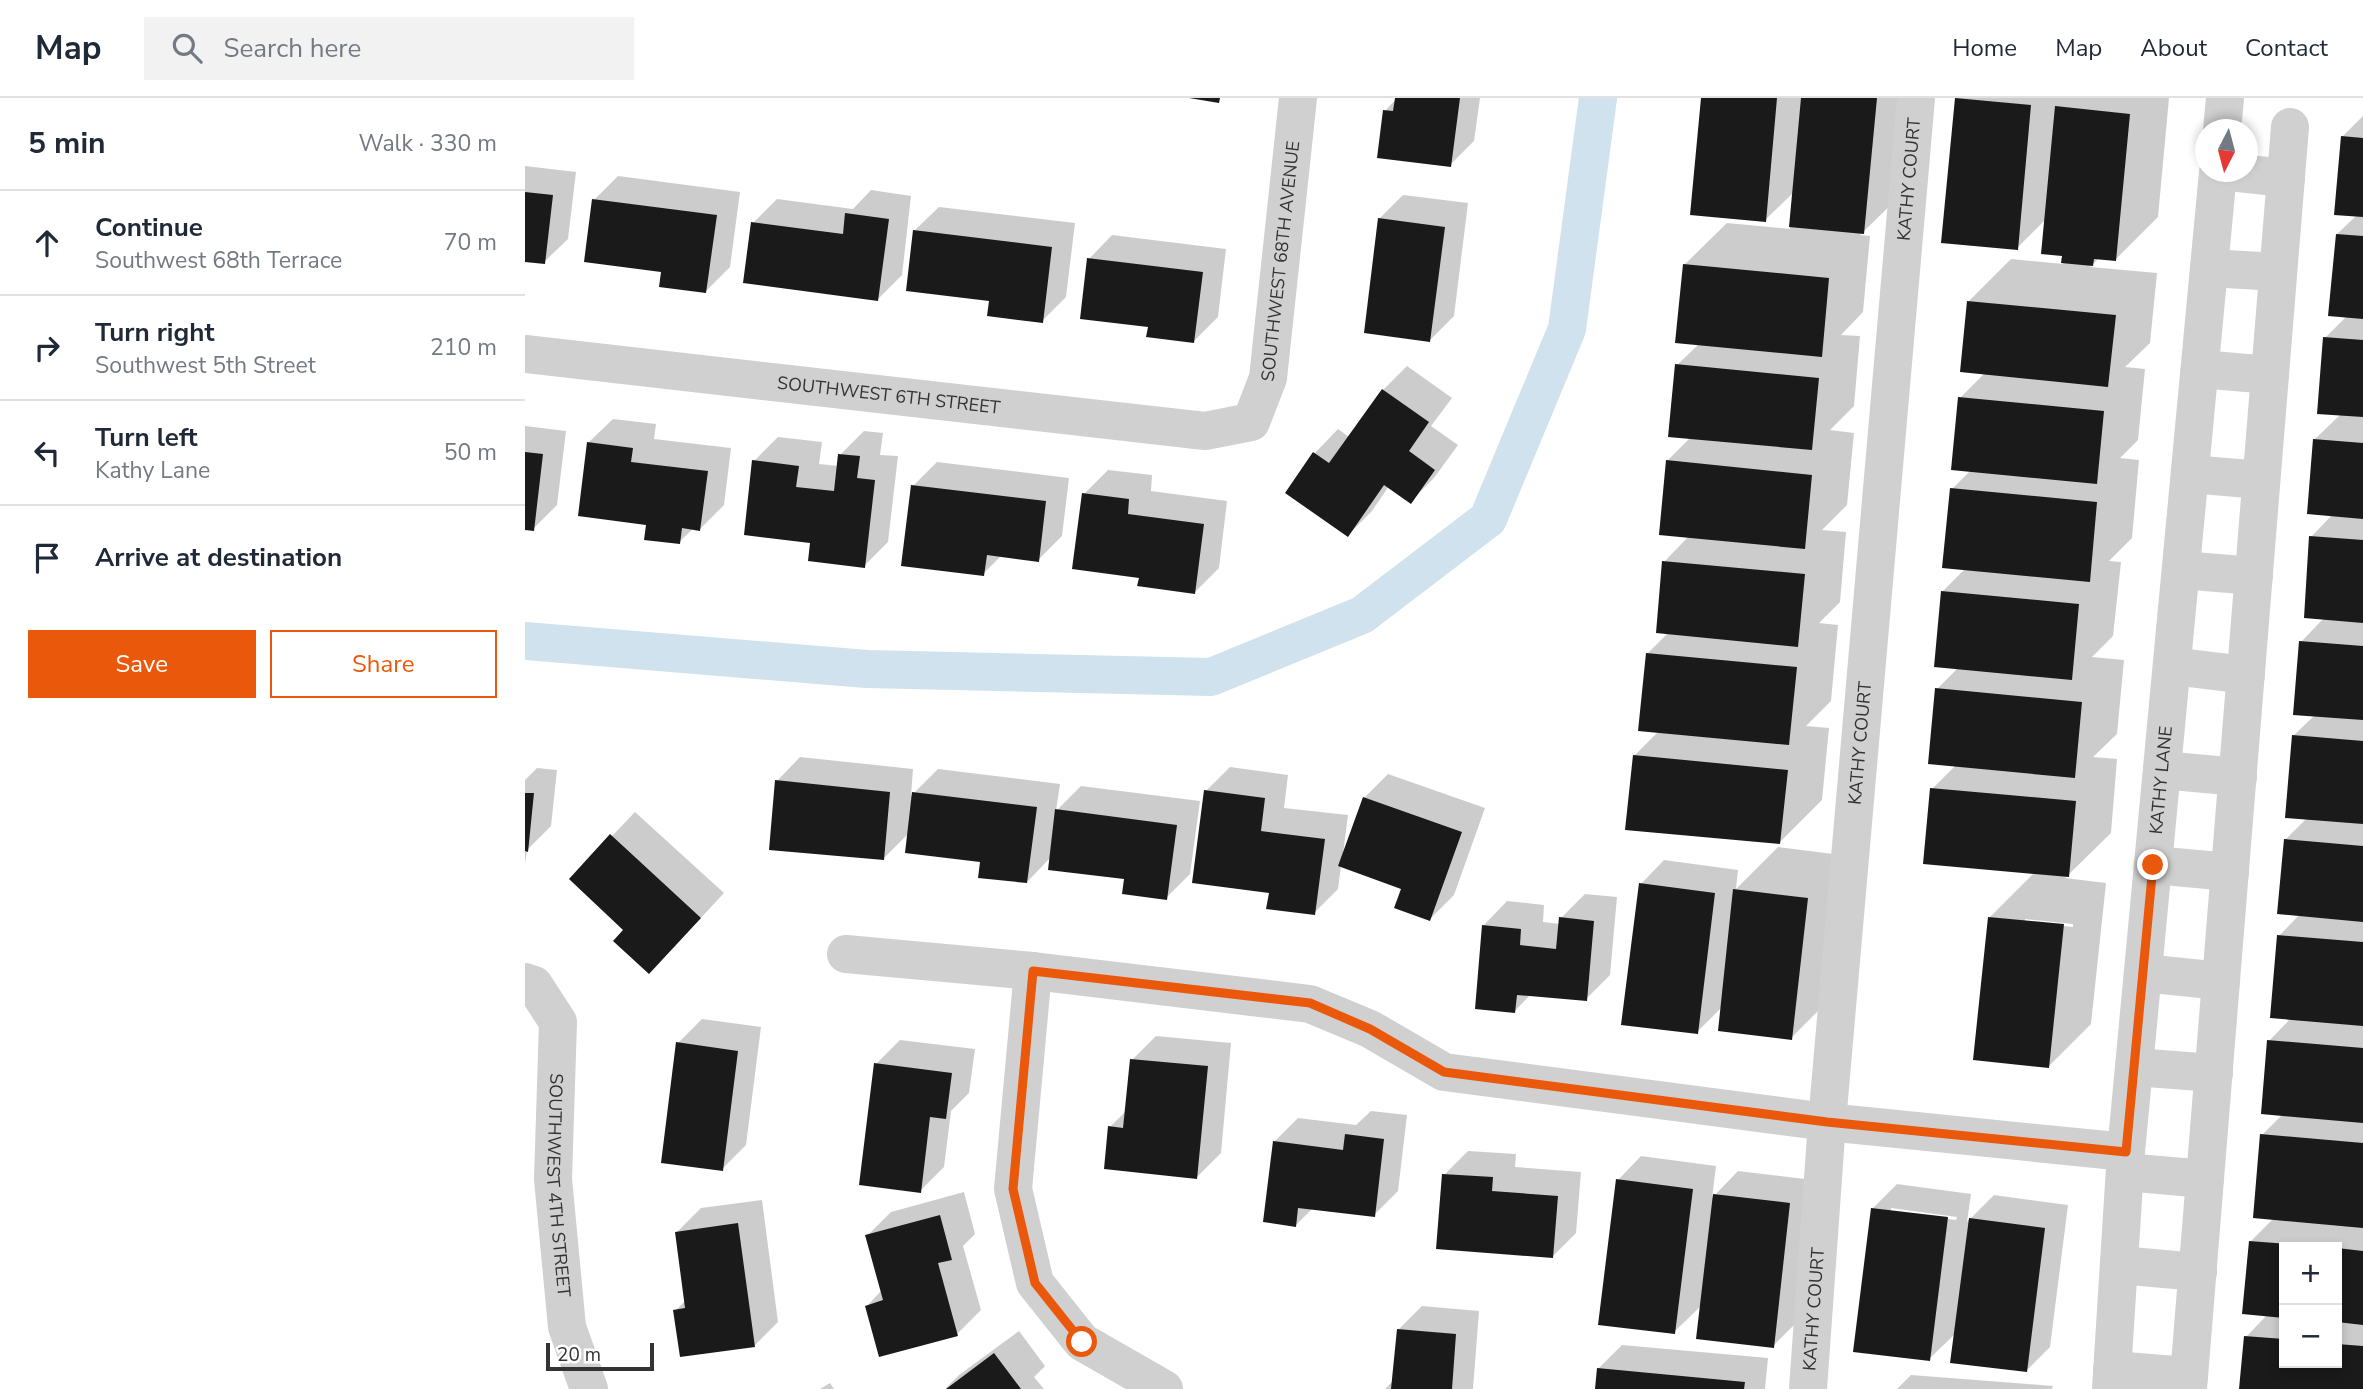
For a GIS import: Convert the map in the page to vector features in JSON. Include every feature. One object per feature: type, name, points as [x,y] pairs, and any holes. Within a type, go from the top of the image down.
[{"type":"street","name":"SOUTHWEST 68TH AVENUE","points":[[1251,422],[1268,378],[1298,98]]},
{"type":"street","name":"KATHY COURT","points":[[1808,1389],[1827,1122],[1916,98]]},
{"type":"street","points":[[2223,119],[2225,98]]},
{"type":"street","points":[[2111,1380],[2188,1383],[2290,127]]},
{"type":"street","points":[[2258,175],[2286,178]]},
{"type":"street","name":"KATHY LANE","points":[[2111,1380],[2134,1066],[2217,182]]},
{"type":"street","points":[[2209,268],[2278,272]]},
{"type":"street","name":"SOUTHWEST 6TH STREET","points":[[525,354],[1205,431],[1251,422]]},
{"type":"street","points":[[2200,369],[2270,375]]},
{"type":"street","points":[[2190,474],[2261,480]]},
{"type":"street","points":[[2181,570],[2254,576]]},
{"type":"street","points":[[2172,667],[2246,675]]},
{"type":"street","points":[[2162,770],[2238,777]]},
{"type":"street","points":[[2153,865],[2230,872]]},
{"type":"street","points":[[846,954],[1033,971],[1310,1003],[1370,1029],[1444,1072],[2126,1162],[2205,1179]]},
{"type":"street","points":[[1033,971],[1013,1189],[1035,1283],[1082,1342],[1164,1389]]},
{"type":"street","points":[[2143,973],[2221,981]]},
{"type":"street","name":"SOUTHWEST 4TH STREET","points":[[529,984],[558,1022],[553,1179],[567,1327],[589,1389]]},
{"type":"street","points":[[2134,1066],[2214,1073]]},
{"type":"street","points":[[2119,1265],[2198,1272]]},
{"type":"building","points":[[1189,98],[1220,98],[1219,103]]},
{"type":"building","points":[[1395,98],[1460,98],[1451,167],[1377,158],[1383,110],[1393,111]]},
{"type":"building","points":[[1701,98],[1777,98],[1766,222],[1690,215]]},
{"type":"building","points":[[1801,98],[1877,98],[1864,234],[1789,227]]},
{"type":"building","points":[[1955,98],[2031,105],[2018,250],[1941,243]]},
{"type":"building","points":[[2055,106],[2130,114],[2116,261],[2094,259],[2093,266],[2061,263],[2062,256],[2041,254]]},
{"type":"building","points":[[2341,136],[2363,138],[2363,217],[2334,215]]},
{"type":"building","points":[[525,192],[553,195],[545,264],[525,262]]},
{"type":"building","points":[[592,199],[717,215],[706,293],[659,287],[661,272],[584,262]]},
{"type":"building","points":[[845,213],[889,219],[878,301],[743,283],[751,222],[843,234]]},
{"type":"building","points":[[1378,218],[1445,227],[1430,342],[1364,333]]},
{"type":"building","points":[[913,230],[1052,247],[1043,323],[987,316],[989,301],[906,291]]},
{"type":"building","points":[[2336,234],[2363,236],[2363,319],[2328,316]]},
{"type":"building","points":[[1087,258],[1203,272],[1194,343],[1146,337],[1148,327],[1080,319]]},
{"type":"building","points":[[1683,264],[1829,278],[1822,357],[1675,343]]},
{"type":"building","points":[[1967,301],[2116,315],[2108,387],[1960,372]]},
{"type":"building","points":[[2323,337],[2363,340],[2363,417],[2317,414]]},
{"type":"building","points":[[1675,364],[1819,378],[1812,450],[1668,437]]},
{"type":"building","points":[[1382,389],[1429,422],[1409,451],[1435,470],[1411,504],[1384,485],[1348,537],[1285,493],[1313,452],[1329,463]]},
{"type":"building","points":[[1958,397],[2104,411],[2097,484],[1951,470]]},
{"type":"building","points":[[2313,439],[2363,443],[2363,519],[2307,514]]},
{"type":"building","points":[[587,442],[633,448],[631,462],[708,471],[700,531],[682,528],[680,544],[644,540],[646,525],[578,516]]},
{"type":"building","points":[[525,452],[543,454],[534,531],[525,530]]},
{"type":"building","points":[[838,454],[860,456],[857,478],[875,480],[865,568],[808,561],[810,543],[744,535],[752,460],[799,466],[796,487],[834,491]]},
{"type":"building","points":[[1666,460],[1812,475],[1805,549],[1659,535]]},
{"type":"building","points":[[911,485],[1046,501],[1039,562],[987,555],[984,576],[901,566]]},
{"type":"building","points":[[1950,488],[2097,502],[2090,582],[1942,568]]},
{"type":"building","points":[[1082,493],[1129,499],[1128,514],[1204,524],[1195,594],[1137,586],[1139,578],[1072,569]]},
{"type":"building","points":[[2309,536],[2363,540],[2363,623],[2304,618]]},
{"type":"building","points":[[1662,561],[1805,574],[1798,647],[1656,633]]},
{"type":"building","points":[[1941,591],[2079,604],[2072,680],[1934,667]]},
{"type":"building","points":[[2299,641],[2363,646],[2363,720],[2293,715]]},
{"type":"building","points":[[1646,653],[1797,667],[1789,745],[1638,731]]},
{"type":"building","points":[[1935,688],[2082,702],[2075,778],[1928,764]]},
{"type":"building","points":[[2292,735],[2363,741],[2363,824],[2285,818]]},
{"type":"building","points":[[1633,755],[1788,770],[1780,844],[1625,830]]},
{"type":"building","points":[[775,780],[890,792],[884,860],[769,850]]},
{"type":"building","points":[[1930,788],[2076,801],[2069,877],[1923,864]]},
{"type":"building","points":[[1204,790],[1265,798],[1261,831],[1325,839],[1315,915],[1266,909],[1269,893],[1192,883]]},
{"type":"building","points":[[912,792],[1037,807],[1027,883],[978,878],[980,862],[905,853]]},
{"type":"building","points":[[525,793],[534,793],[528,852],[525,851]]},
{"type":"building","points":[[1363,797],[1462,832],[1430,921],[1394,908],[1401,889],[1338,866]]},
{"type":"building","points":[[1055,809],[1177,825],[1167,900],[1122,894],[1124,879],[1048,870]]},
{"type":"building","points":[[610,834],[701,918],[649,974],[613,941],[623,930],[569,879]]},
{"type":"building","points":[[2284,839],[2363,846],[2363,922],[2277,914]]},
{"type":"building","points":[[1639,883],[1715,893],[1698,1034],[1621,1025]]},
{"type":"building","points":[[1733,889],[1808,898],[1792,1040],[1718,1031]]},
{"type":"building","points":[[1559,917],[1594,921],[1587,1001],[1517,995],[1515,1013],[1475,1009],[1482,925],[1521,929],[1520,945],[1556,949]]},
{"type":"building","points":[[1988,917],[2064,924],[2049,1068],[1973,1060]]},
{"type":"building","points":[[2277,935],[2363,942],[2363,1026],[2270,1018]]},
{"type":"building","points":[[2267,1040],[2363,1048],[2363,1123],[2261,1114]]},
{"type":"building","points":[[676,1042],[738,1051],[723,1171],[661,1163]]},
{"type":"building","points":[[1130,1059],[1208,1066],[1197,1179],[1104,1169],[1108,1126],[1123,1128]]},
{"type":"building","points":[[874,1063],[952,1073],[946,1119],[930,1117],[921,1193],[859,1185]]},
{"type":"building","points":[[1345,1134],[1384,1139],[1375,1217],[1298,1208],[1296,1227],[1263,1222],[1273,1141],[1343,1150]]},
{"type":"building","points":[[2260,1134],[2363,1143],[2363,1228],[2253,1218]]},
{"type":"building","points":[[1442,1174],[1493,1177],[1492,1191],[1558,1196],[1553,1258],[1436,1249]]},
{"type":"building","points":[[1616,1179],[1693,1189],[1675,1334],[1598,1325]]},
{"type":"building","points":[[1713,1194],[1790,1203],[1774,1348],[1696,1339]]},
{"type":"building","points":[[1871,1208],[1948,1217],[1930,1361],[1853,1352]]},
{"type":"building","points":[[940,1215],[952,1260],[938,1263],[958,1336],[879,1357],[865,1306],[883,1300],[865,1235]]},
{"type":"building","points":[[1969,1218],[2045,1228],[2027,1372],[1950,1363]]},
{"type":"building","points":[[738,1223],[755,1347],[680,1357],[673,1310],[685,1308],[675,1232]]},
{"type":"building","points":[[2249,1241],[2279,1243],[2279,1318],[2242,1314]]},
{"type":"building","points":[[2342,1249],[2363,1251],[2363,1325],[2342,1323]]},
{"type":"building","points":[[1397,1329],[1456,1334],[1452,1389],[1391,1389]]},
{"type":"building","points":[[2244,1336],[2279,1339],[2279,1368],[2342,1368],[2342,1344],[2363,1346],[2363,1389],[2239,1389]]},
{"type":"building","points":[[994,1353],[1021,1389],[946,1389]]},
{"type":"building","points":[[1597,1368],[1745,1382],[1744,1389],[1595,1389]]},
{"type":"waterway","points":[[525,641],[867,669],[1211,677],[1362,615],[1488,519],[1567,329],[1598,98]]},
{"type":"route","points":[[1082,1342],[1035,1283],[1013,1189],[1033,971],[1310,1003],[1370,1029],[1444,1072],[1827,1122],[2126,1152],[2153,865]]}]
